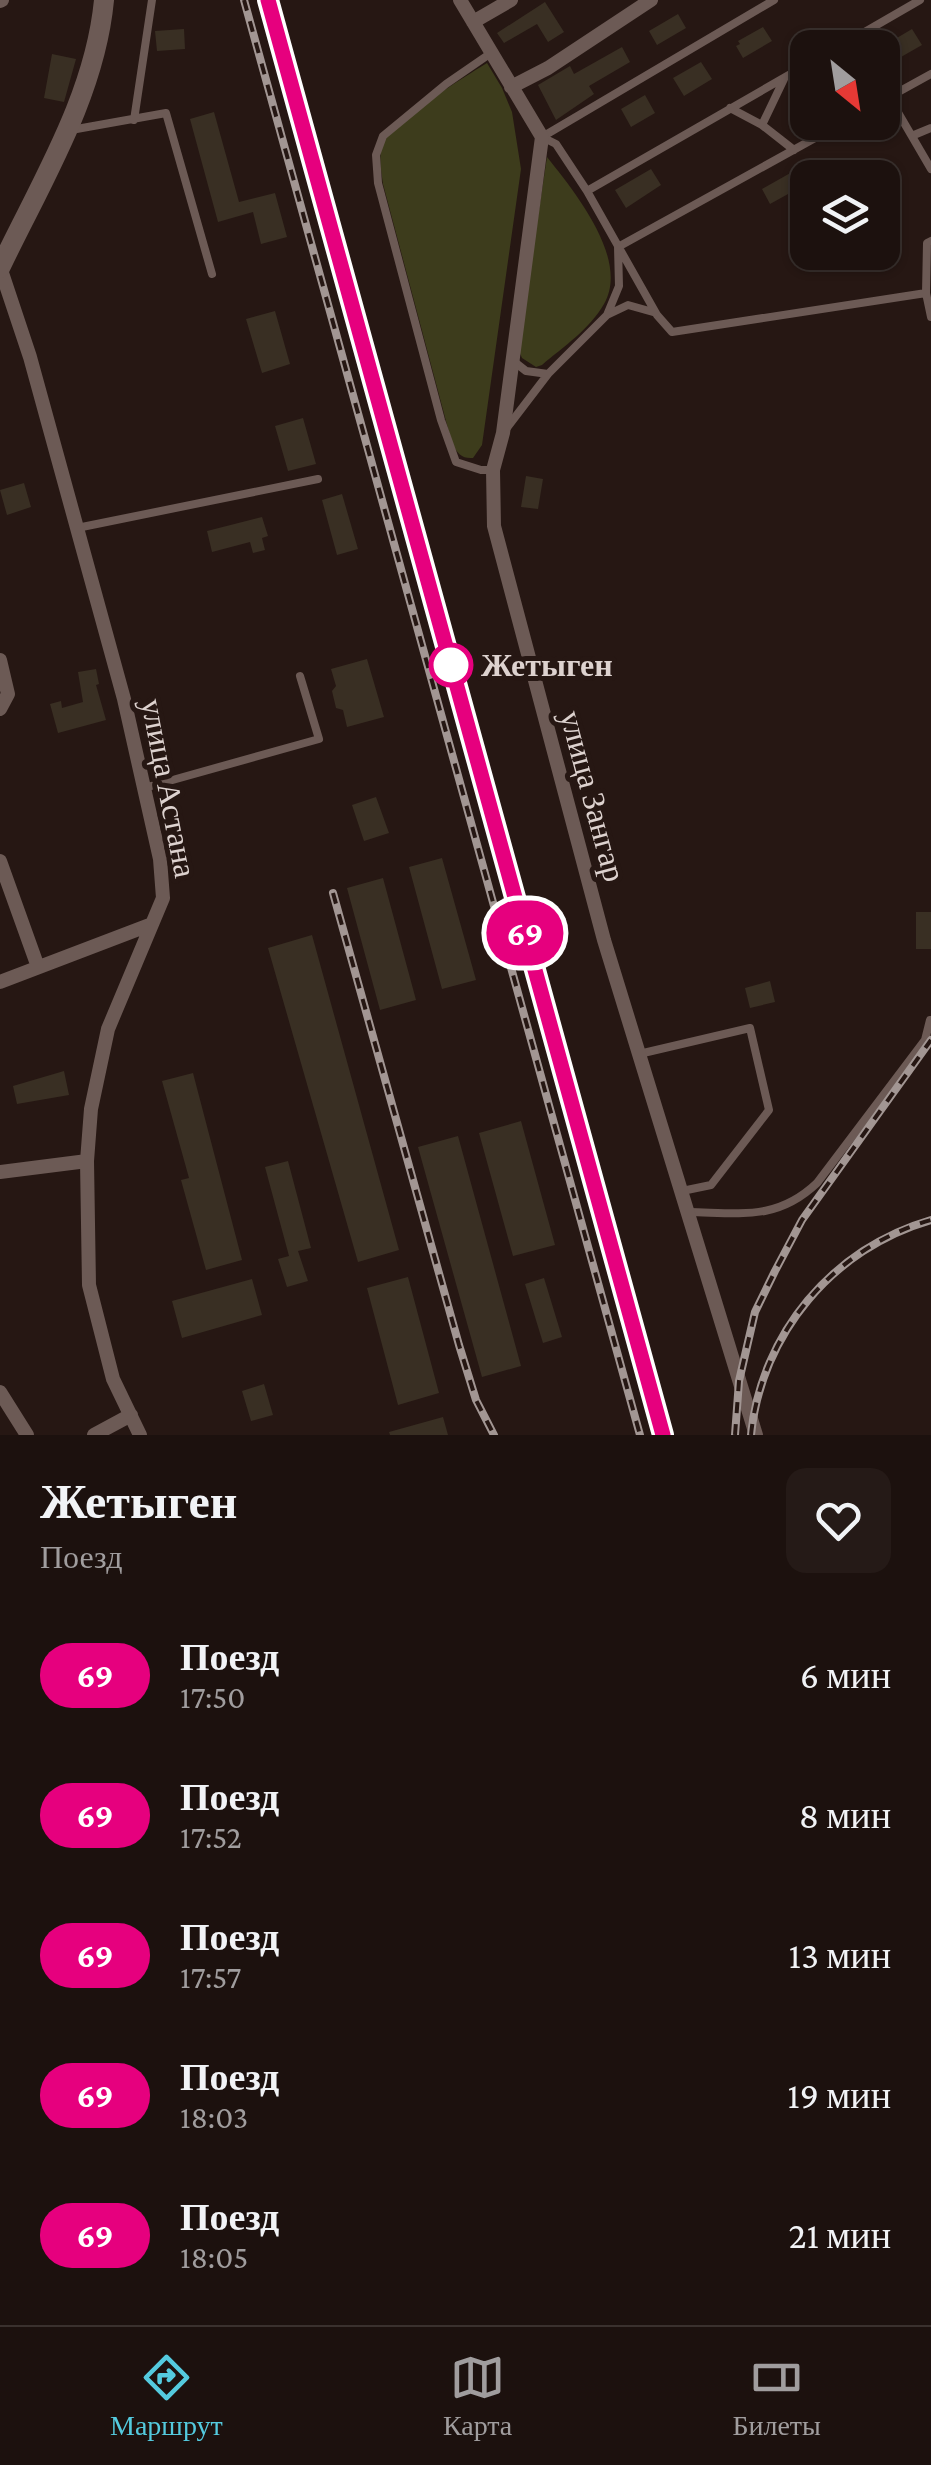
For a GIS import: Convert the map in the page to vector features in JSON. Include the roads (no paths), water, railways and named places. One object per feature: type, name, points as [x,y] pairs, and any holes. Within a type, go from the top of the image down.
[{"type":"main road","points":[[0,268],[84,94],[104,0]]},
{"type":"street","points":[[460,0],[542,137]]},
{"type":"street","points":[[473,22],[511,0]]},
{"type":"street","points":[[511,87],[548,68],[652,0]]},
{"type":"street","name":"улица Зангар","points":[[542,137],[503,433],[493,470],[494,526],[604,940],[756,1435]]},
{"type":"street","name":"улица Астана","points":[[0,268],[30,357],[124,699],[160,859],[163,898],[108,1029],[91,1109],[87,1161],[88,1284],[112,1378],[140,1435]]},
{"type":"street","points":[[0,660],[8,694],[0,709]]},
{"type":"street","points":[[0,861],[38,967]]},
{"type":"street","points":[[0,982],[152,924]]},
{"type":"street","points":[[0,1172],[87,1161]]},
{"type":"street","points":[[0,1392],[27,1435]]},
{"type":"street","points":[[94,1435],[132,1415]]},
{"type":"lane","points":[[134,120],[152,0]]},
{"type":"lane","points":[[542,137],[774,0]]},
{"type":"lane","points":[[868,30],[920,0]]},
{"type":"lane","points":[[491,53],[383,136],[376,154],[383,200],[456,462],[493,470]]},
{"type":"lane","points":[[587,191],[790,74]]},
{"type":"lane","points":[[900,91],[931,74]]},
{"type":"lane","points":[[762,124],[784,78]]},
{"type":"lane","points":[[730,108],[762,124],[794,150]]},
{"type":"lane","points":[[66,130],[166,114],[212,274]]},
{"type":"lane","points":[[900,117],[931,168]]},
{"type":"lane","points":[[914,135],[931,128]]},
{"type":"lane","points":[[542,137],[556,144],[657,314],[672,332],[926,293]]},
{"type":"lane","points":[[618,248],[812,140]]},
{"type":"lane","points":[[931,241],[927,243],[926,293],[931,316]]},
{"type":"lane","points":[[607,315],[619,286],[618,248]]},
{"type":"lane","points":[[503,433],[548,374],[607,315],[628,304],[657,314]]},
{"type":"lane","points":[[512,360],[526,371],[548,374]]},
{"type":"lane","points":[[77,528],[318,478]]},
{"type":"lane","points":[[144,788],[319,739],[300,676]]},
{"type":"lane","points":[[689,1212],[770,1212],[801,1198],[925,1040],[930,1020]]},
{"type":"lane","points":[[639,1054],[750,1028],[769,1110],[711,1185],[682,1190]]},
{"type":"railway","points":[[244,0],[640,1435]]},
{"type":"railway","points":[[268,0],[664,1435]]},
{"type":"railway","points":[[333,893],[459,1345],[476,1400],[494,1435]]},
{"type":"railway","points":[[735,1435],[739,1381],[755,1312],[775,1271],[802,1220],[931,1040]]},
{"type":"railway","points":[[751,1435],[770,1363],[808,1300],[863,1251],[931,1220]]},
{"type":"train","name":"69","points":[[268,0],[663,1435]]},
{"type":"place","name":"Жетыген","points":[[451,665]]}]
